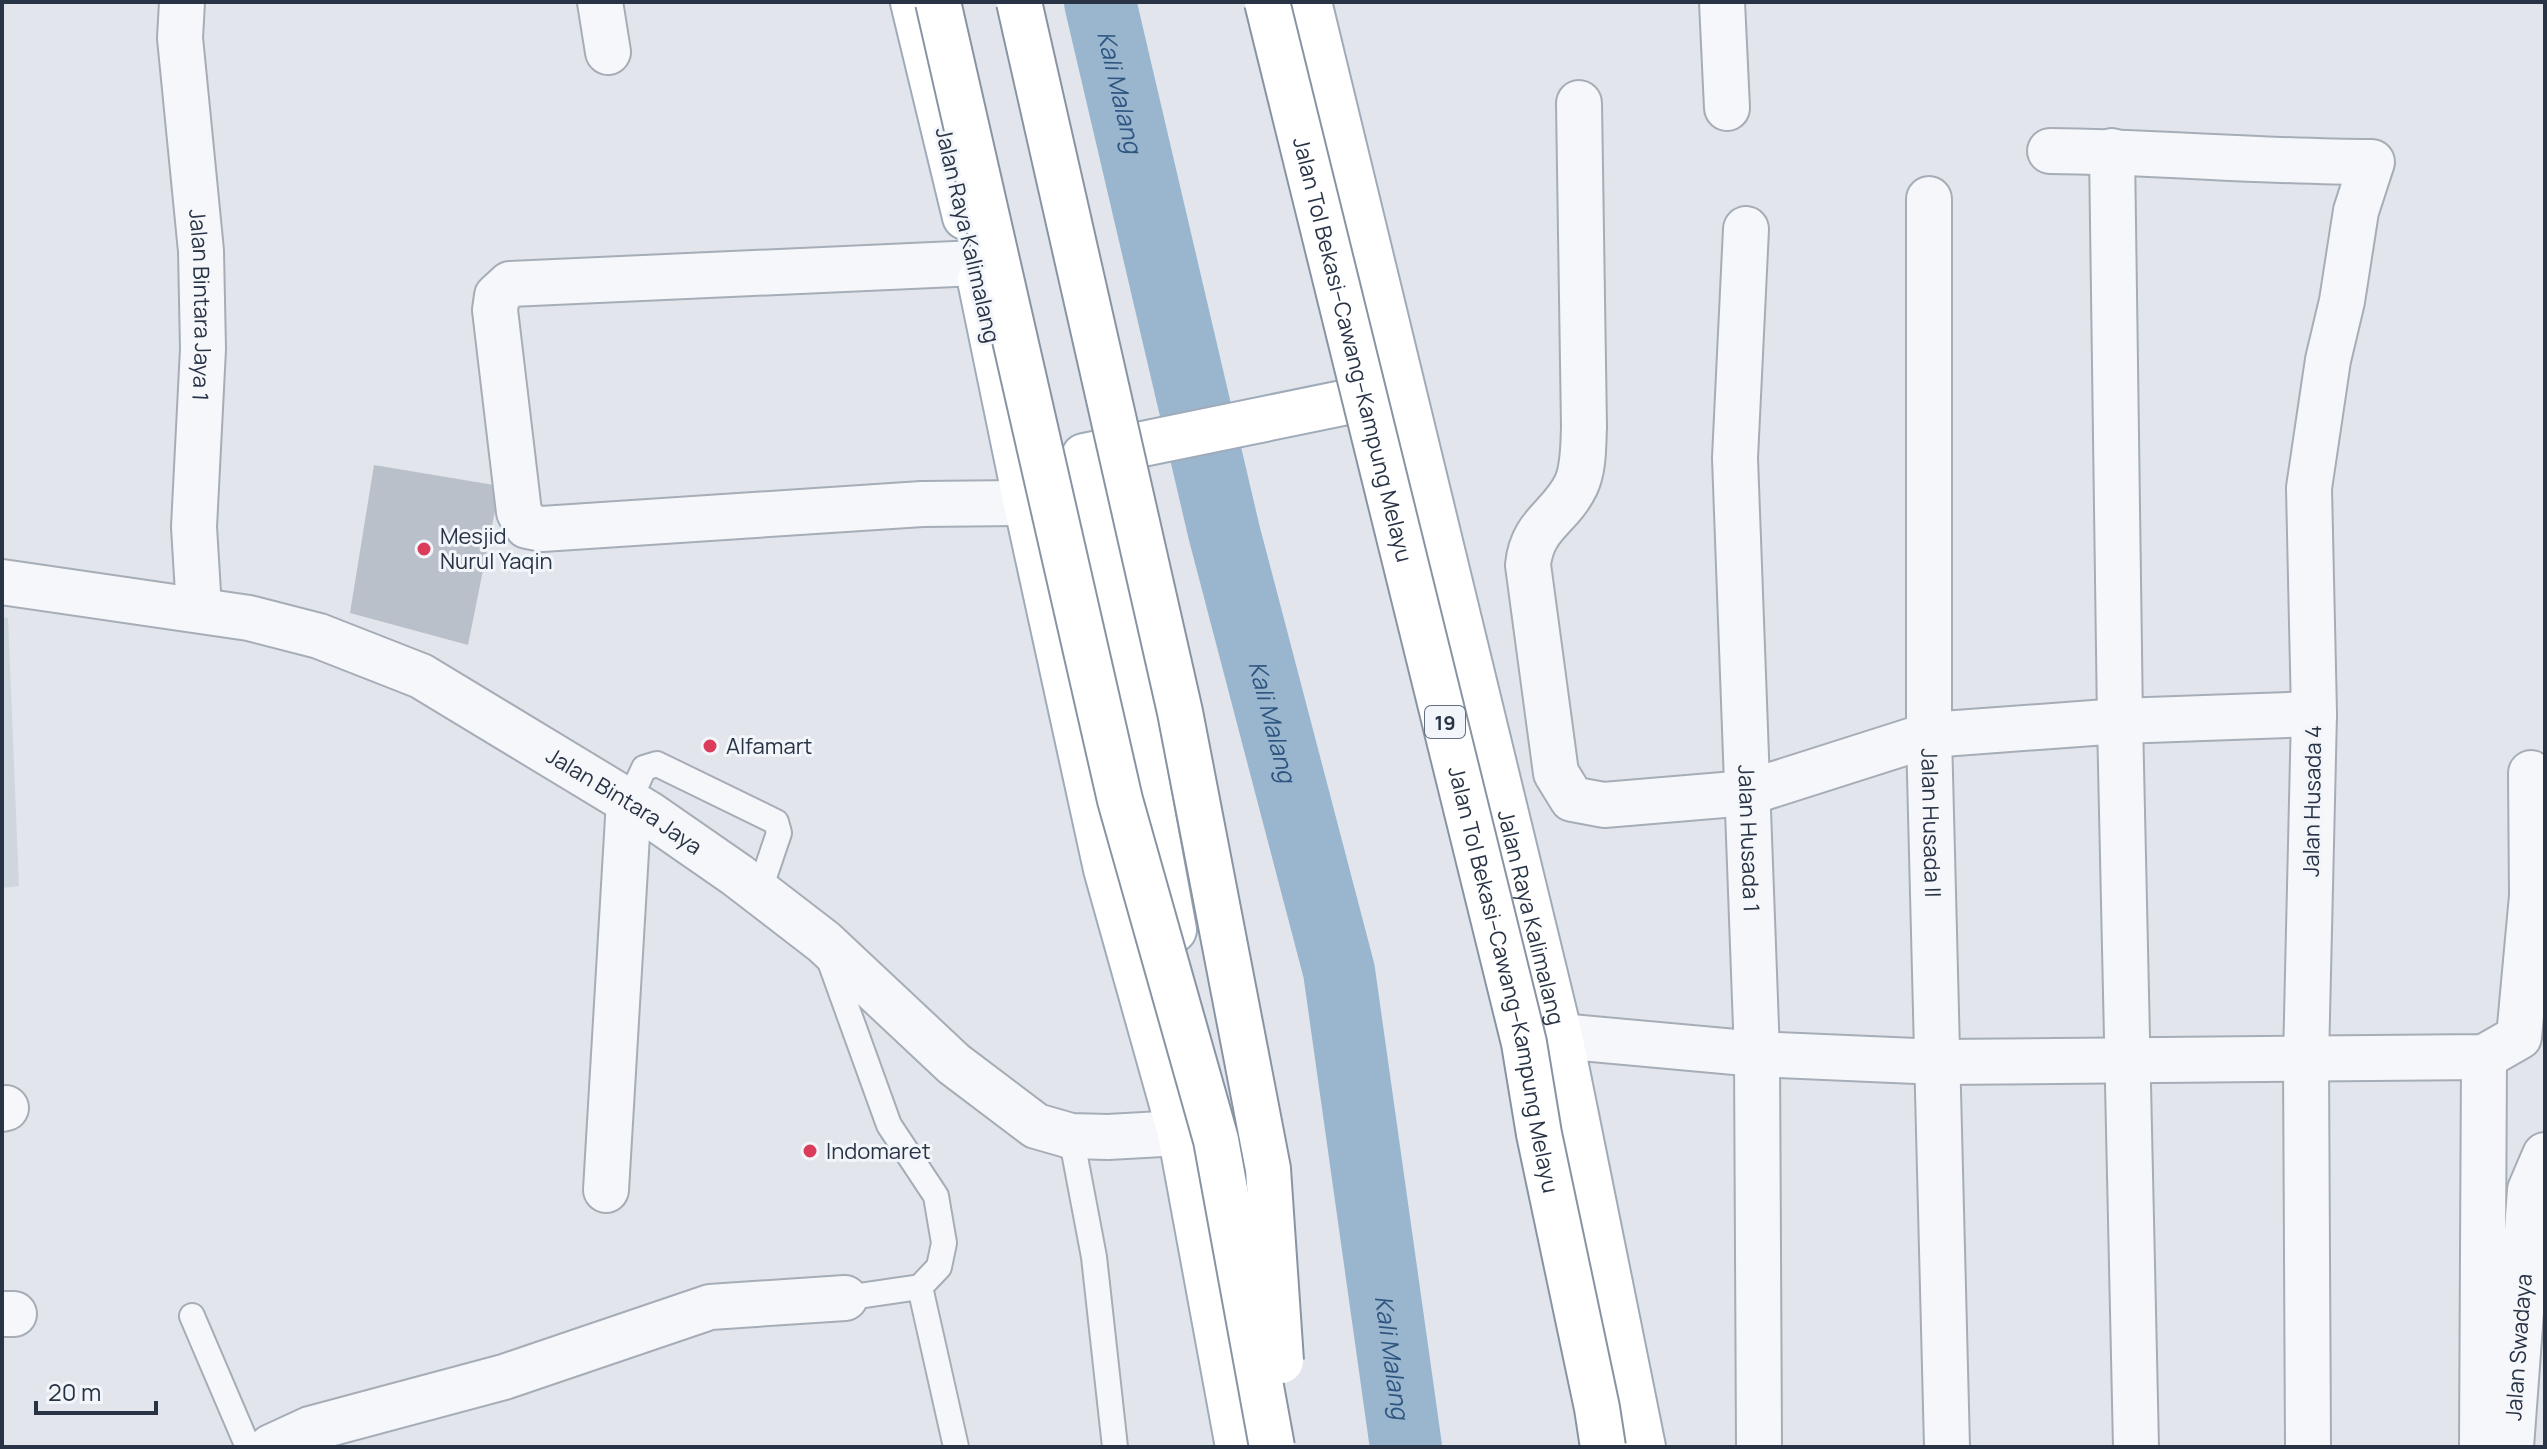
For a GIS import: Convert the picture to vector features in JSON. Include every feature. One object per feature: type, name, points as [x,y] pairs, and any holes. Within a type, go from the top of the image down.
[{"type":"main road","name":"Jalan Raya Kalimalang","points":[[913,2],[977,263],[1022,486],[1106,869],[1180,1133],[1238,1447]]},
{"type":"main road","points":[[938,2],[1120,800],[1216,1140],[1272,1447]]},
{"type":"main road","points":[[1019,2],[1180,712],[1268,1169],[1287,1447]]},
{"type":"main road","name":"Jalan Tol Bekasi–Cawang–Kampung Melayu","points":[[1267,2],[1524,1043],[1539,1134],[1603,1447]]},
{"type":"main road","name":"Jalan Raya Kalimalang","points":[[1309,2],[1560,1036],[1643,1447]]},
{"type":"main road","points":[[1022,486],[1087,456],[1404,391]]},
{"type":"main road","name":"Jalan Raya Kalimalang","points":[[1087,456],[1199,1068],[1180,1133]]},
{"type":"street","name":"Jalan Bintara Jaya 1","points":[[182,2],[180,38],[201,251],[203,349],[194,527],[199,609]]},
{"type":"street","points":[[600,2],[608,52]]},
{"type":"street","points":[[1722,2],[1727,108]]},
{"type":"street","points":[[1579,103],[1582,463],[1577,484],[1534,539],[1528,565],[1556,773],[1572,799],[1604,805],[1747,793],[1929,735],[2120,721],[2314,714]]},
{"type":"street","points":[[2050,151],[2112,151],[2120,721],[2136,1447]]},
{"type":"street","name":"Jalan Husada 4","points":[[2112,151],[2307,162],[2372,162],[2356,211],[2342,301],[2328,360],[2309,488],[2314,714],[2306,1060],[2308,1447]]},
{"type":"street","name":"Jalan Husada II","points":[[1929,199],[1929,735],[1947,1447]]},
{"type":"street","name":"Jalan Husada 1","points":[[1746,229],[1735,458],[1757,1054],[1759,1447]]},
{"type":"street","points":[[977,263],[510,284],[497,296],[495,310],[519,512],[527,526],[542,529],[922,504],[1022,486]]},
{"type":"street","name":"Jalan Bintara Jaya","points":[[2,582],[249,618],[319,636],[421,676],[629,801],[759,892],[824,942],[954,1064],[1036,1126],[1071,1136],[1180,1133]]},
{"type":"street","points":[[1560,1036],[1757,1054],[1939,1062],[2484,1057],[2519,1037],[2532,896],[2531,773]]},
{"type":"street","points":[[606,1190],[629,801]]},
{"type":"street","points":[[2482,1447],[2484,1057]]},
{"type":"street","name":"Jalan Swadaya","points":[[2511,1447],[2530,1190],[2545,1155]]},
{"type":"street","points":[[271,1447],[310,1429],[504,1377],[710,1307],[845,1298]]},
{"type":"lane","points":[[629,801],[644,768],[657,764],[776,822],[779,833],[759,892]]},
{"type":"lane","points":[[824,942],[889,1125],[936,1196],[944,1243],[939,1267],[920,1287],[845,1298]]},
{"type":"lane","points":[[1071,1136],[1094,1257],[1115,1447]]},
{"type":"lane","points":[[920,1287],[956,1447]]},
{"type":"lane","points":[[192,1316],[248,1447]]},
{"type":"shaded area","points":[[2,617],[8,618],[19,886],[2,888]]},
{"type":"building","name":"Mesjid Nurul Yaqin","points":[[374,465],[500,486],[468,645],[350,613]]},
{"type":"waterway","name":"Kali Malang","points":[[1100,2],[1224,532],[1339,971],[1406,1447]]},
{"type":"place","name":"Mesjid Nurul Yaqin","points":[[424,549]]},
{"type":"place","name":"Alfamart","points":[[710,746]]},
{"type":"place","name":"Indomaret","points":[[810,1151]]}]
